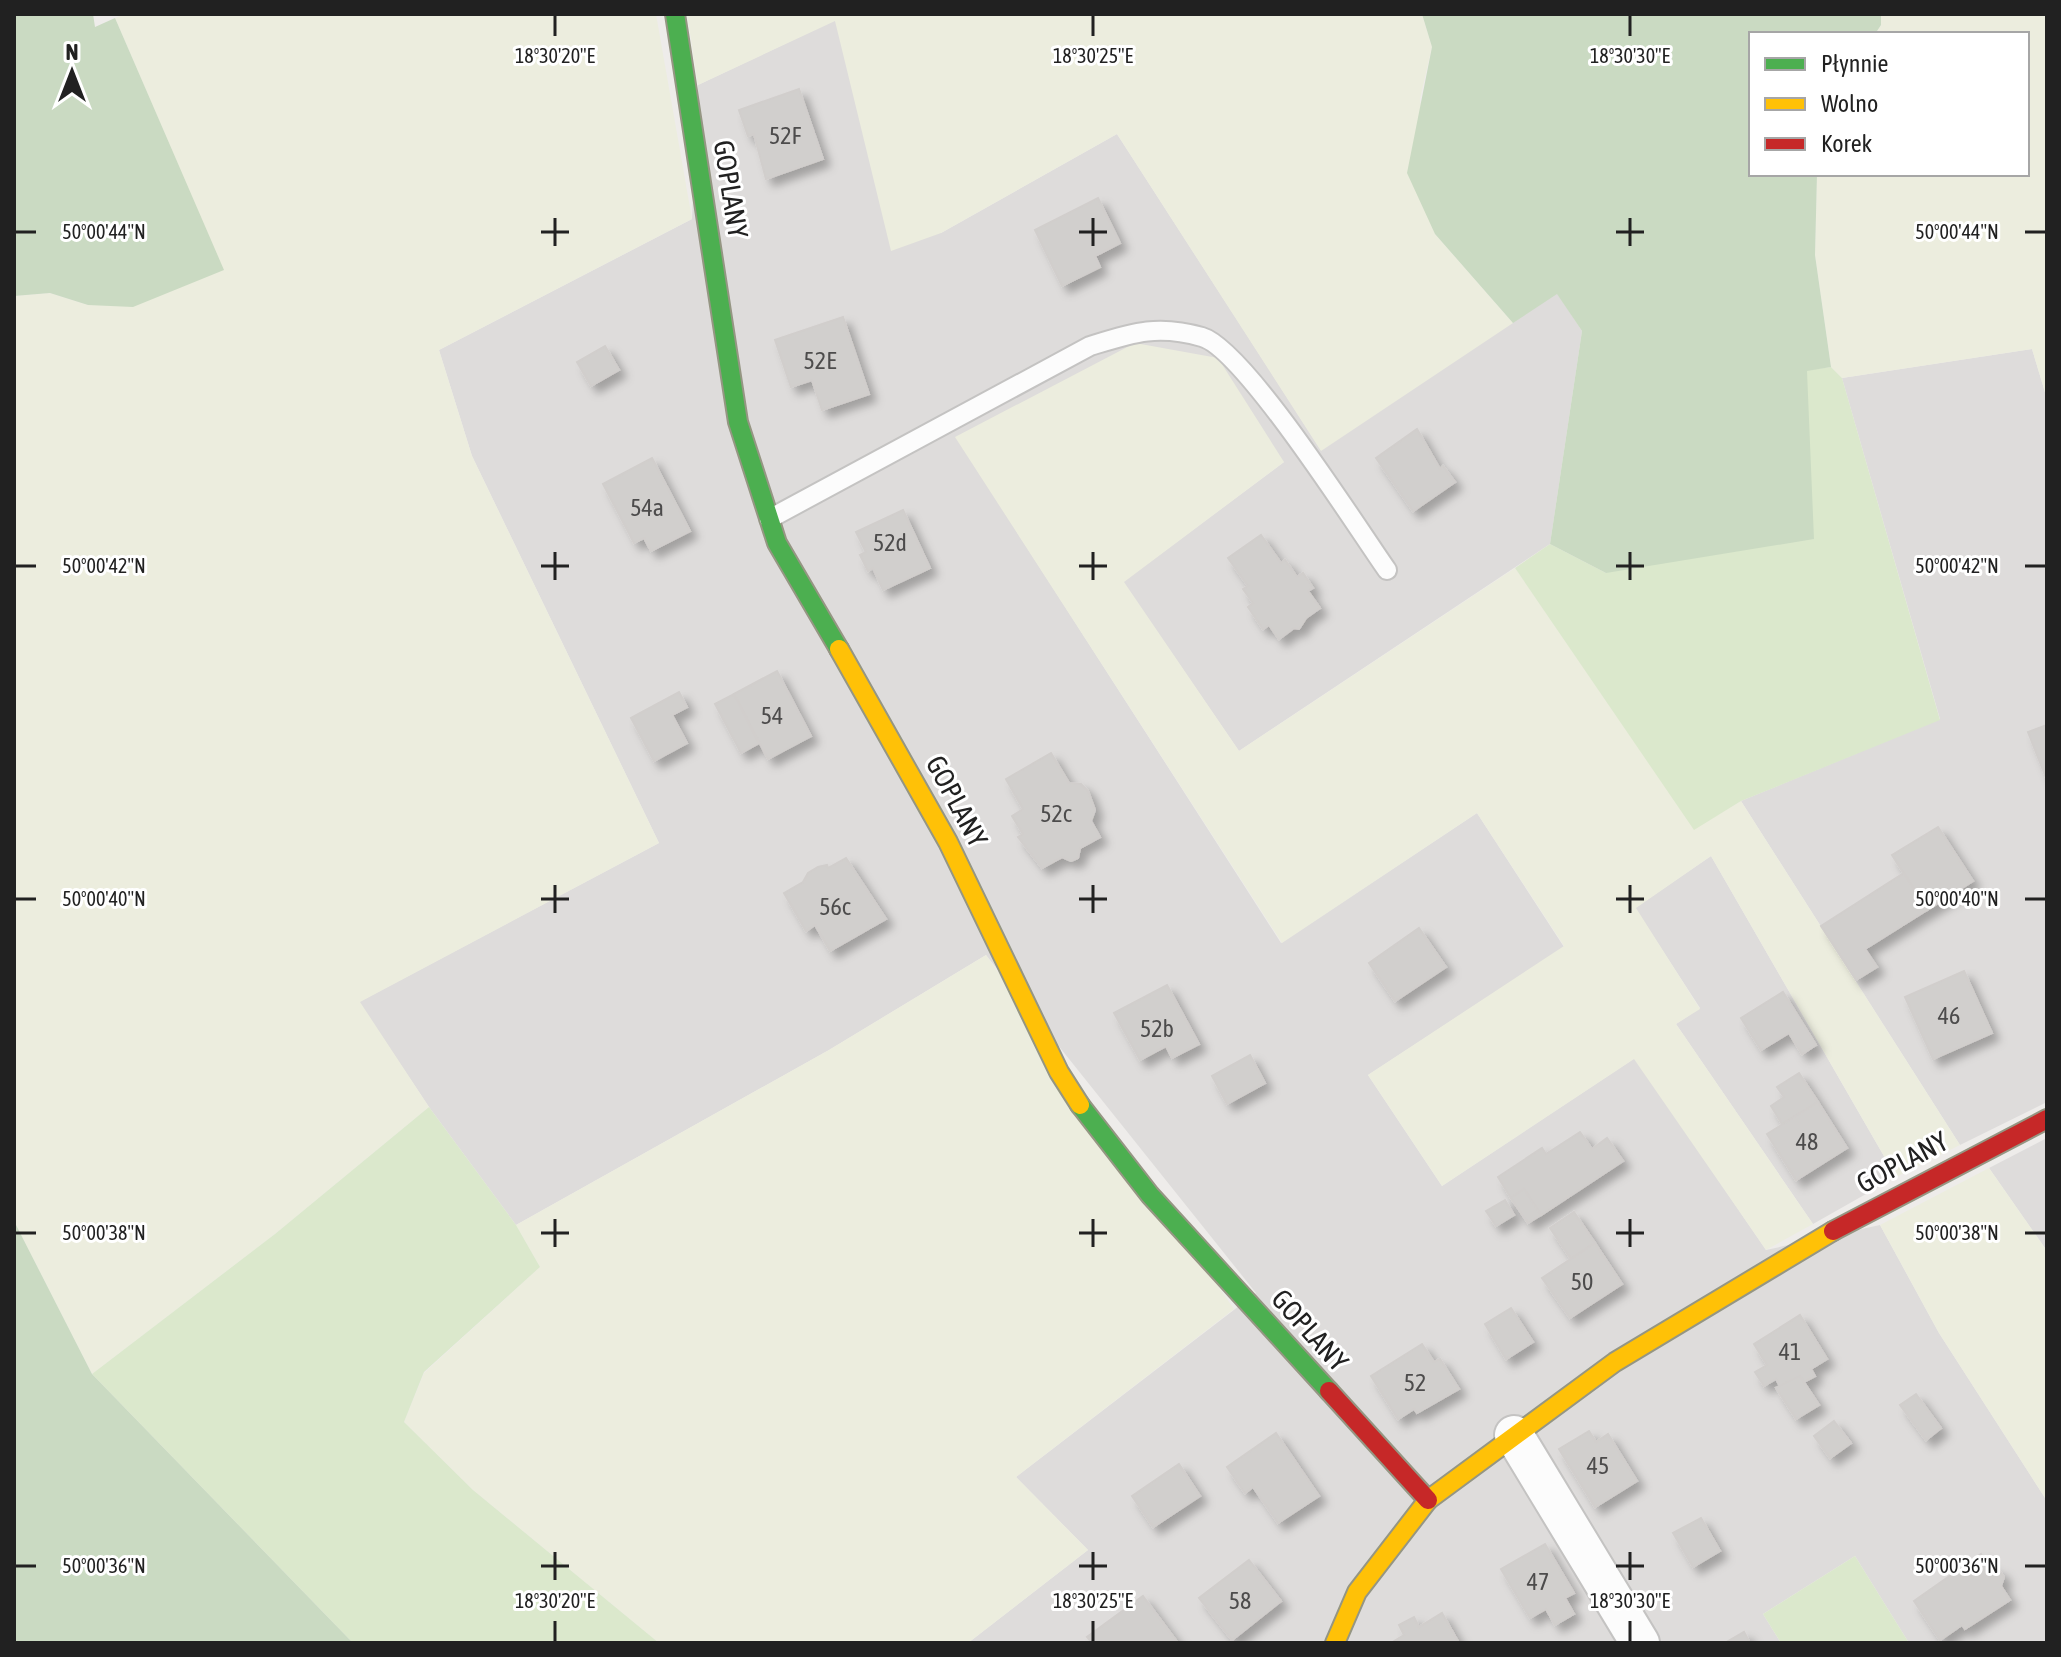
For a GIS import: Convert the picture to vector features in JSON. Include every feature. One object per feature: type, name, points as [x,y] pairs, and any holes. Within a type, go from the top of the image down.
[{"type":"street","name":"GOPLANY","points":[[675,14],[738,422],[767,520],[911,774],[1059,1072],[1095,1127],[1150,1195],[1428,1500]]},
{"type":"street","name":"GOPLANY","points":[[1335,1643],[1357,1592],[1428,1500],[1514,1435],[1615,1362],[1752,1277],[1886,1201],[2047,1119]]},
{"type":"street","points":[[1514,1435],[1640,1643]]},
{"type":"lane","points":[[767,520],[1090,346],[1144,329],[1205,338],[1248,373],[1387,570]]},
{"type":"shaded area","points":[[125,14],[656,14],[692,219],[439,350],[472,456],[659,843],[360,1002],[429,1107],[275,1234],[92,1374],[14,1221],[14,296],[50,293],[88,305],[223,270],[115,18]]},
{"type":"shaded area","points":[[687,14],[1422,14],[1432,47],[1420,99],[1435,234],[1513,323],[1321,451],[1117,134],[941,233],[891,251],[835,21],[698,85]]},
{"type":"shaded area","points":[[1881,14],[2047,14],[2047,399],[2032,349],[1842,378],[1831,367],[1815,255],[1817,176],[2029,176],[2029,32],[1876,32],[1881,25]]},
{"type":"shaded area","points":[[835,20],[941,233],[1117,134],[1321,450],[1557,293],[1582,331],[1550,544],[1239,751],[1123,582],[1284,462],[956,437],[1281,943],[1477,813],[1564,947],[1368,1075],[1442,1186],[1635,1058],[1766,1250],[1880,1225],[1939,1333],[2047,1501],[2047,1643],[1909,1643],[1855,1556],[1763,1614],[1781,1643],[968,1643],[1088,1550],[1016,1477],[1256,1293],[986,955],[829,1050],[516,1225],[429,1107],[359,1002],[659,843],[472,456],[439,350],[692,219],[698,85]]},
{"type":"shaded area","points":[[1135,343],[1218,358],[1284,462],[1124,582],[1239,751],[1515,568],[1694,829],[1741,801],[1960,1145],[1896,1177],[1711,856],[1636,908],[1700,1009],[1676,1024],[1813,1224],[1766,1250],[1634,1059],[1442,1186],[1368,1075],[1564,946],[1477,813],[1282,943],[955,437]]},
{"type":"shaded area","points":[[2032,349],[2047,399],[2047,1102],[1960,1145],[1741,801],[1940,719],[1842,378]]},
{"type":"shaded area","points":[[1711,856],[1896,1177],[1813,1224],[1676,1024],[1700,1008],[1635,908]]},
{"type":"shaded area","points":[[986,955],[1234,1309],[1016,1477],[1088,1550],[968,1643],[659,1643],[473,1490],[404,1422],[424,1373],[540,1267],[516,1225],[829,1050]]},
{"type":"shaded area","points":[[2047,1138],[2047,1251],[1989,1168]]},
{"type":"shaded area","points":[[1989,1168],[2047,1251],[2047,1501],[1939,1333],[1880,1225]]},
{"type":"green space","points":[[14,14],[93,14],[95,27],[115,18],[224,270],[133,307],[88,305],[50,293],[14,296]]},
{"type":"green space","points":[[1422,14],[1881,14],[1881,25],[1876,32],[1749,32],[1749,176],[1817,176],[1815,255],[1831,367],[1807,371],[1814,539],[1606,573],[1550,544],[1582,331],[1557,294],[1513,323],[1435,234],[1407,173],[1432,47]]},
{"type":"green space","points":[[1831,367],[1842,378],[1940,720],[1741,801],[1694,830],[1515,568],[1550,544],[1606,573],[1807,370]]},
{"type":"green space","points":[[429,1107],[516,1225],[540,1267],[424,1372],[404,1422],[473,1490],[659,1643],[353,1643],[92,1374],[275,1234]]},
{"type":"green space","points":[[14,1221],[92,1374],[353,1643],[14,1643]]},
{"type":"green space","points":[[1855,1556],[1909,1643],[1781,1643],[1763,1614]]},
{"type":"building","points":[[799,89],[823,159],[766,179],[754,134],[748,136],[739,110]]},
{"type":"building","points":[[1098,198],[1120,243],[1095,256],[1100,267],[1062,286],[1035,230]]},
{"type":"building","points":[[843,317],[869,394],[822,410],[812,380],[791,387],[775,340]]},
{"type":"building","points":[[605,346],[619,370],[591,386],[577,362]]},
{"type":"building","points":[[1417,429],[1440,469],[1443,466],[1455,482],[1413,511],[1376,458]]},
{"type":"building","points":[[652,458],[690,531],[651,551],[644,538],[634,543],[603,484]]},
{"type":"building","points":[[903,510],[930,568],[883,590],[873,568],[868,571],[860,555],[866,552],[856,532]]},
{"type":"building","points":[[1261,535],[1281,563],[1285,560],[1297,577],[1303,573],[1313,588],[1308,591],[1320,608],[1306,618],[1299,629],[1294,628],[1279,639],[1269,625],[1263,629],[1248,607],[1253,603],[1243,589],[1248,586],[1228,558]]},
{"type":"building","points":[[777,671],[811,736],[768,759],[734,694]]},
{"type":"building","points":[[679,692],[687,707],[672,715],[687,743],[654,761],[631,718]]},
{"type":"building","points":[[734,694],[759,743],[741,753],[715,704]]},
{"type":"building","points":[[2047,725],[2047,780],[2028,732]]},
{"type":"building","points":[[1051,753],[1069,783],[1081,784],[1088,791],[1095,810],[1091,821],[1100,837],[1080,848],[1078,858],[1071,861],[1062,857],[1042,868],[1018,837],[1023,834],[1012,816],[1023,809],[1006,779]]},
{"type":"building","points":[[1938,827],[1973,881],[1927,910],[1892,855]]},
{"type":"building","points":[[846,858],[886,919],[830,951],[815,925],[806,931],[784,893],[803,882],[808,873],[818,867],[827,865],[828,868]]},
{"type":"building","points":[[1904,873],[1927,910],[1865,949],[1877,967],[1856,980],[1821,926]]},
{"type":"building","points":[[1419,928],[1446,967],[1395,1001],[1369,963]]},
{"type":"building","points":[[1964,971],[1992,1033],[1933,1059],[1905,997]]},
{"type":"building","points":[[1167,985],[1199,1044],[1172,1058],[1166,1046],[1140,1060],[1114,1013]]},
{"type":"building","points":[[1783,992],[1816,1045],[1802,1054],[1789,1033],[1761,1050],[1741,1018]]},
{"type":"building","points":[[1250,1055],[1265,1083],[1227,1104],[1212,1076]]},
{"type":"building","points":[[1799,1073],[1818,1102],[1782,1124],[1771,1106],[1784,1097],[1777,1087]]},
{"type":"building","points":[[1818,1102],[1847,1148],[1796,1180],[1767,1134]]},
{"type":"building","points":[[1580,1132],[1592,1149],[1607,1138],[1623,1161],[1541,1215],[1524,1189],[1511,1198],[1498,1177],[1542,1148],[1546,1154]]},
{"type":"building","points":[[1524,1189],[1541,1215],[1528,1223],[1511,1198]]},
{"type":"building","points":[[1505,1200],[1514,1215],[1496,1226],[1486,1211]]},
{"type":"building","points":[[1574,1212],[1595,1243],[1571,1259],[1550,1228]]},
{"type":"building","points":[[1595,1243],[1622,1284],[1570,1318],[1542,1278]]},
{"type":"building","points":[[1511,1308],[1533,1342],[1506,1359],[1485,1324]]},
{"type":"building","points":[[1800,1315],[1827,1359],[1811,1369],[1815,1376],[1804,1382],[1800,1376],[1781,1388],[1776,1379],[1764,1386],[1755,1372],[1767,1365],[1754,1344]]},
{"type":"building","points":[[1422,1344],[1434,1362],[1440,1359],[1459,1389],[1417,1413],[1414,1409],[1398,1419],[1371,1376]]},
{"type":"building","points":[[1800,1376],[1819,1405],[1796,1419],[1776,1388]]},
{"type":"building","points":[[1916,1394],[1941,1428],[1926,1440],[1900,1405]]},
{"type":"building","points":[[1834,1421],[1851,1443],[1830,1458],[1814,1436]]},
{"type":"building","points":[[1589,1431],[1596,1442],[1608,1434],[1637,1481],[1595,1507],[1559,1449]]},
{"type":"building","points":[[1276,1433],[1319,1496],[1278,1523],[1253,1487],[1245,1493],[1227,1467]]},
{"type":"building","points":[[1179,1464],[1200,1496],[1153,1527],[1132,1496]]},
{"type":"building","points":[[1701,1518],[1720,1551],[1693,1567],[1673,1533]]},
{"type":"building","points":[[1545,1544],[1574,1593],[1565,1598],[1574,1614],[1555,1625],[1546,1609],[1530,1618],[1501,1569]]},
{"type":"building","points":[[1981,1554],[1989,1568],[1998,1569],[2004,1577],[2001,1586],[2010,1600],[1965,1629],[1962,1625],[1940,1640],[1914,1601]]},
{"type":"building","points":[[1249,1560],[1281,1601],[1232,1640],[1199,1598]]},
{"type":"building","points":[[1143,1596],[1178,1643],[1092,1643],[1087,1637]]},
{"type":"building","points":[[1442,1613],[1459,1643],[1391,1643],[1404,1635],[1399,1625],[1414,1617],[1419,1627]]},
{"type":"building","points":[[1744,1632],[1750,1643],[1725,1643]]},
{"type":"traffic: fast","points":[[675,14],[738,422],[777,543],[839,649]]},
{"type":"traffic: fast","points":[[1080,1105],[1150,1195],[1329,1391]]},
{"type":"traffic: slow","points":[[839,649],[948,842],[1059,1072],[1080,1105]]},
{"type":"traffic: slow","points":[[1335,1643],[1357,1592],[1428,1500],[1615,1362],[1833,1231]]},
{"type":"traffic: jam","points":[[1833,1231],[2047,1119]]},
{"type":"traffic: jam","points":[[1329,1391],[1428,1500]]}]
